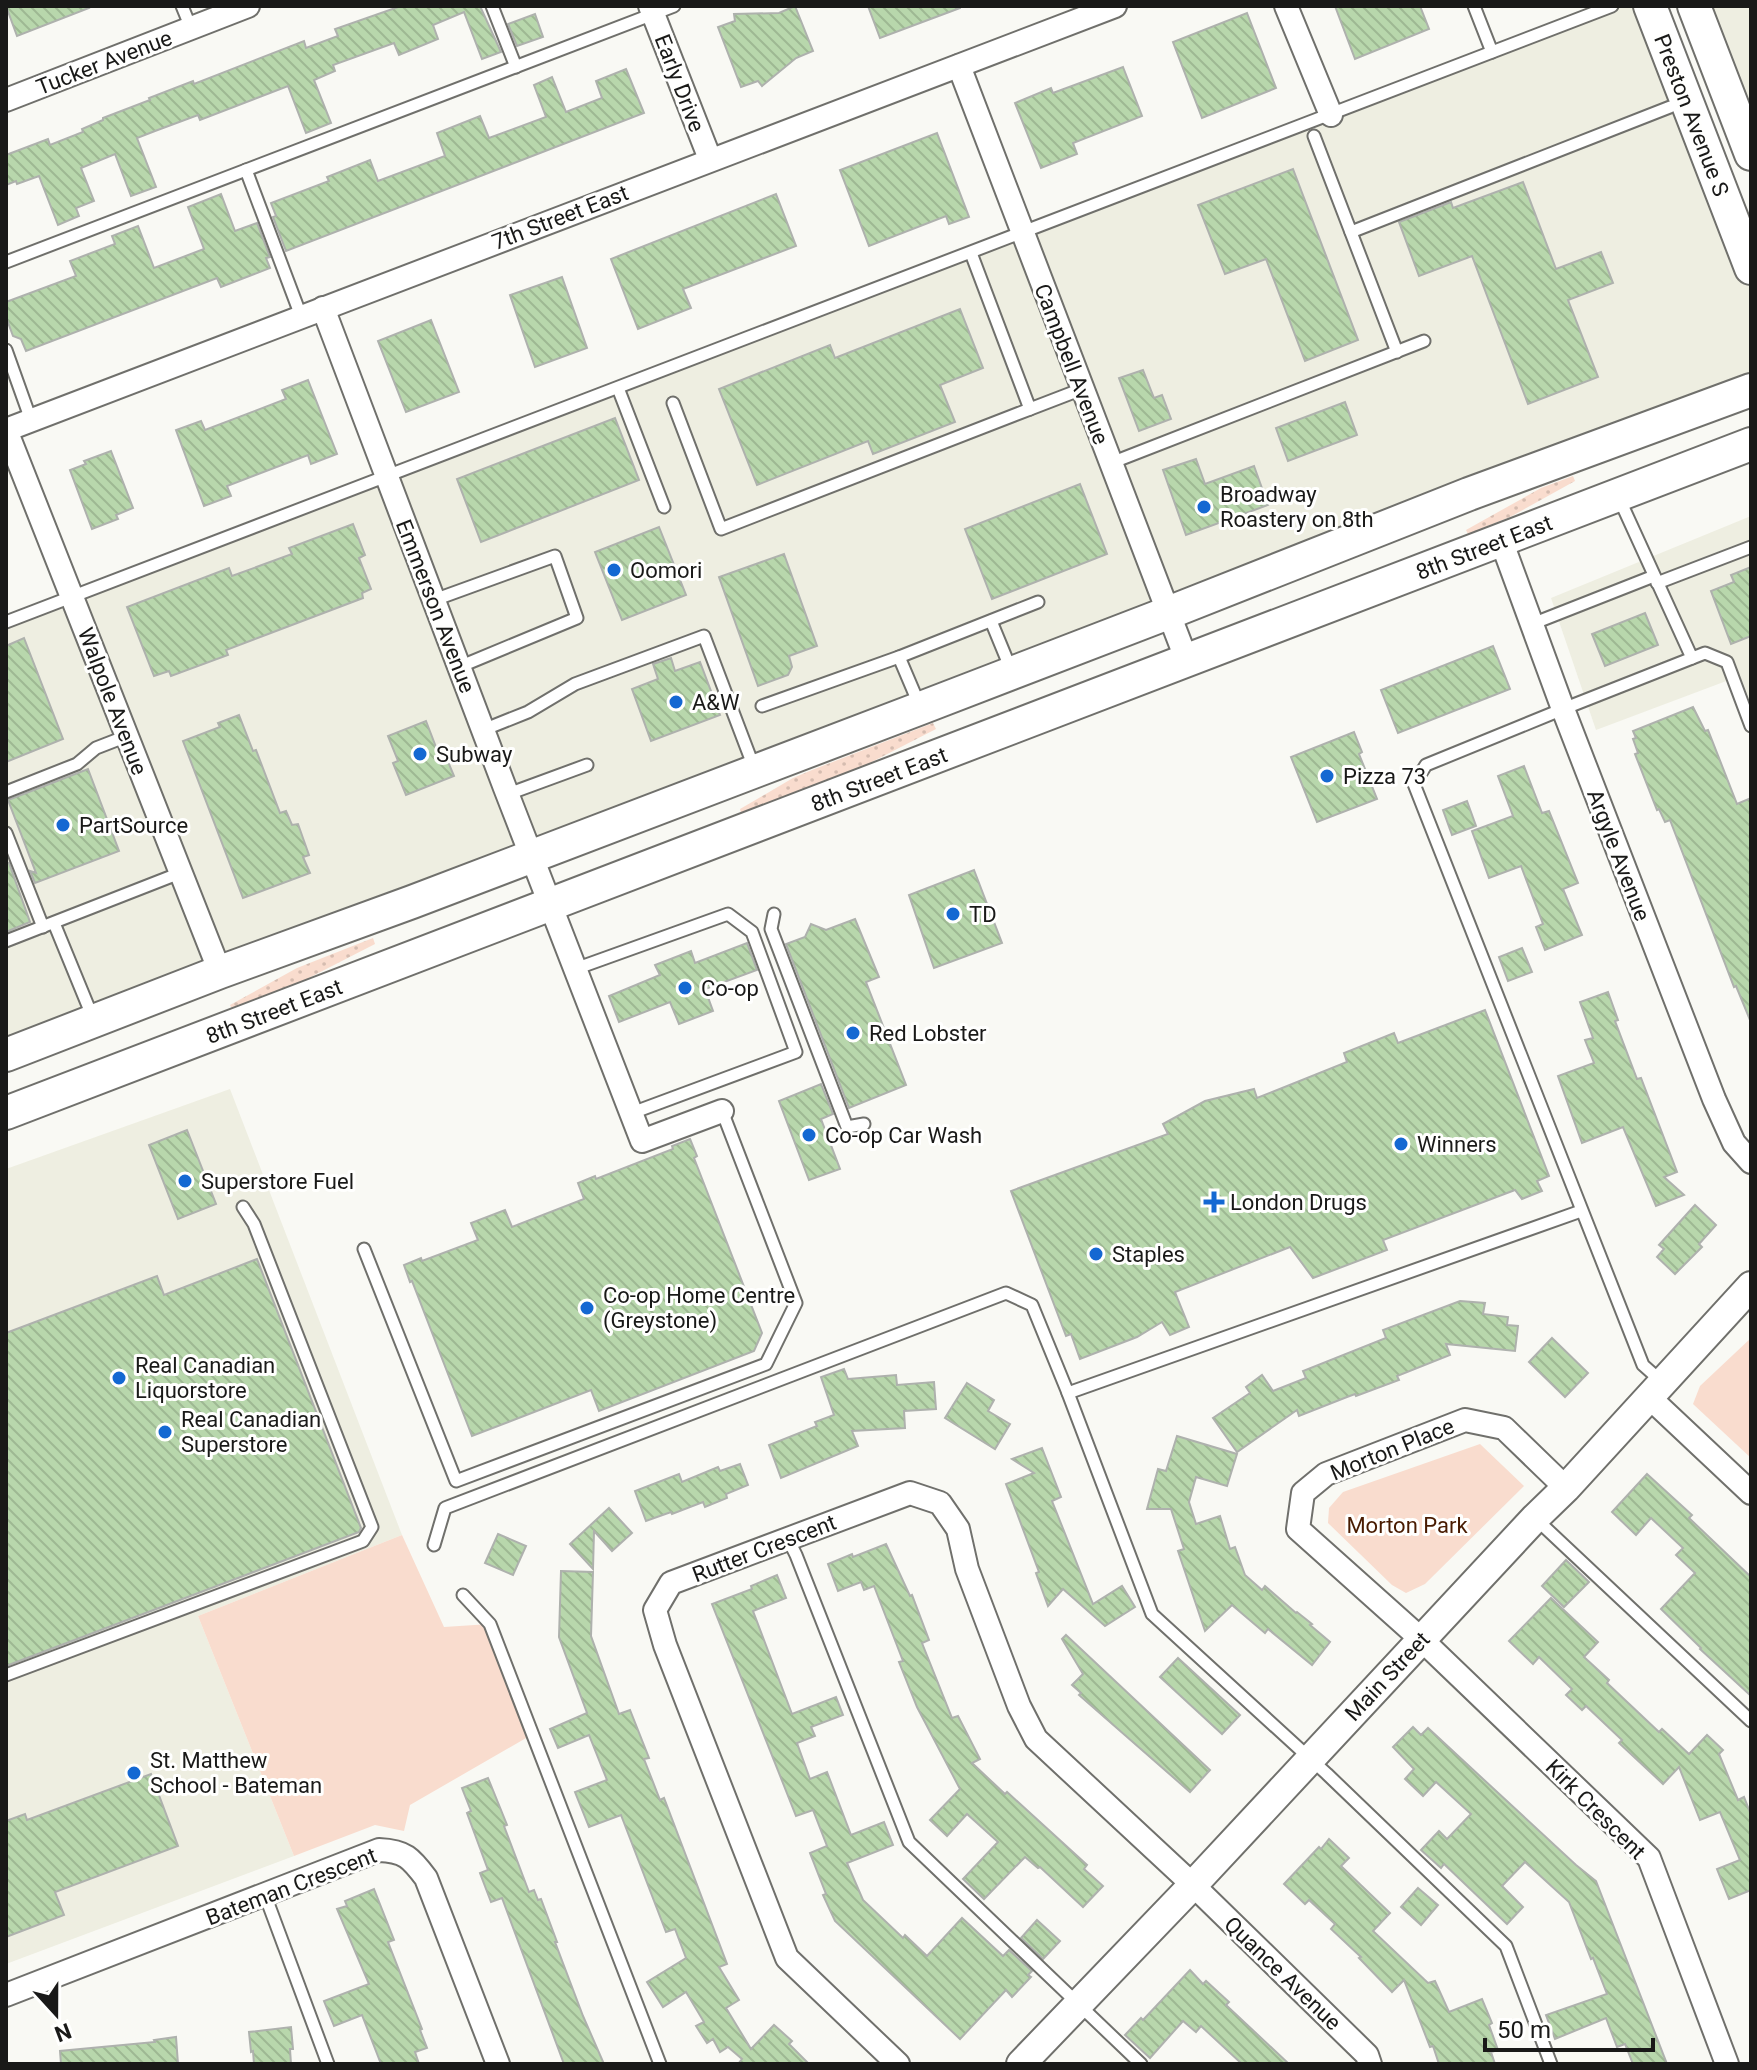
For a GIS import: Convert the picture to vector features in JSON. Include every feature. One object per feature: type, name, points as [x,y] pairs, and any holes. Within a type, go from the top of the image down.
[{"type":"main road","name":"Preston Avenue S","points":[[1650,6],[1751,268]]},
{"type":"main road","name":"Preston Avenue S","points":[[1694,6],[1740,105],[1751,154]]},
{"type":"main road","points":[[6,1055],[921,708],[1469,494],[1751,390]]},
{"type":"main road","name":"8th Street East","points":[[6,1113],[1751,444]]},
{"type":"street","name":"Tucker Avenue","points":[[6,100],[248,6]]},
{"type":"street","name":"7th Street East","points":[[6,430],[1115,6]]},
{"type":"street","points":[[1286,6],[1331,115]]},
{"type":"street","name":"Early Drive","points":[[659,9],[710,159]]},
{"type":"street","name":"Campbell Avenue","points":[[959,66],[1187,661]]},
{"type":"street","name":"Emmerson Avenue","points":[[323,308],[642,1141],[722,1111]]},
{"type":"street","name":"Walpole Avenue","points":[[6,430],[220,972]]},
{"type":"street","name":"Argyle Avenue","points":[[1501,540],[1714,1099],[1734,1143],[1751,1162]]},
{"type":"street","name":"Main Street","points":[[1021,2064],[1566,1488],[1751,1286]]},
{"type":"street","points":[[1657,1390],[1751,1493]]},
{"type":"street","name":"Morton Place","points":[[1421,1639],[1298,1529],[1303,1493],[1326,1474],[1465,1420],[1504,1428],[1566,1488]]},
{"type":"street","name":"Rutter Crescent","points":[[898,2064],[787,1958],[665,1645],[655,1610],[671,1583],[910,1493],[940,1503],[958,1529],[977,1596],[1019,1706],[1036,1739],[1193,1885]]},
{"type":"street","name":"Kirk Crescent","points":[[1421,1639],[1649,1858],[1727,2064]]},
{"type":"street","name":"Bateman Crescent","points":[[6,1995],[379,1850],[398,1851],[413,1861],[426,1878],[498,2064]]},
{"type":"street","name":"Quance Avenue","points":[[1193,1885],[1367,2055],[1370,2064]]},
{"type":"lane","points":[[182,6],[191,28]]},
{"type":"lane","points":[[492,6],[516,67]]},
{"type":"lane","points":[[1474,6],[1492,52]]},
{"type":"lane","points":[[6,622],[1612,6]]},
{"type":"lane","points":[[6,262],[516,67],[659,9]]},
{"type":"lane","points":[[1351,232],[1670,107]]},
{"type":"lane","points":[[1314,136],[1397,352]]},
{"type":"lane","points":[[246,170],[301,316]]},
{"type":"lane","points":[[971,253],[1030,409]]},
{"type":"lane","points":[[1110,463],[1424,341]]},
{"type":"lane","points":[[6,350],[31,420]]},
{"type":"lane","points":[[618,388],[664,507]]},
{"type":"lane","points":[[673,403],[721,529],[1082,389]]},
{"type":"lane","points":[[1618,495],[1692,658]]},
{"type":"lane","points":[[1532,624],[1751,547]]},
{"type":"lane","points":[[434,600],[555,556],[577,618],[459,667]]},
{"type":"lane","points":[[762,706],[899,657],[1038,602]]},
{"type":"lane","points":[[991,621],[1012,673]]},
{"type":"lane","points":[[483,730],[528,712],[575,684],[704,636],[755,771]]},
{"type":"lane","points":[[1657,1390],[1643,1365],[1581,1211],[1414,784],[1426,765],[1705,653],[1727,662],[1746,700],[1751,726]]},
{"type":"lane","points":[[899,657],[921,708]]},
{"type":"lane","points":[[6,792],[77,764],[96,748],[127,736]]},
{"type":"lane","points":[[508,794],[587,765]]},
{"type":"lane","points":[[6,833],[94,1021]]},
{"type":"lane","points":[[6,941],[180,873]]},
{"type":"lane","points":[[575,969],[728,914],[752,932],[796,1052],[632,1113]]},
{"type":"lane","points":[[774,914],[771,929],[847,1127],[864,1124]]},
{"type":"lane","points":[[364,1249],[456,1481],[766,1364],[796,1303],[722,1111]]},
{"type":"lane","points":[[6,1675],[363,1541],[372,1527],[254,1224],[243,1207]]},
{"type":"lane","points":[[1068,1393],[1581,1211]]},
{"type":"lane","points":[[434,1545],[445,1508],[1006,1293],[1032,1305],[1152,1614],[1311,1759],[1506,1946],[1551,2064]]},
{"type":"lane","points":[[1535,1518],[1751,1721]]},
{"type":"lane","points":[[788,1539],[909,1842],[1141,2064]]},
{"type":"lane","points":[[463,1595],[490,1624],[660,2064]]},
{"type":"lane","points":[[265,1895],[328,2064]]},
{"type":"shaded area","points":[[1612,6],[1650,6],[1751,268],[1751,390],[6,1055],[6,622]]},
{"type":"shaded area","points":[[1694,6],[1751,6],[1751,154]]},
{"type":"shaded area","points":[[1751,516],[1751,703],[1748,704],[1737,677],[1596,730],[1551,598]]},
{"type":"shaded area","points":[[230,1089],[402,1535],[198,1616],[294,1856],[6,1964],[6,1169]]},
{"type":"green space","points":[[1573,476],[1575,481],[1510,517],[1468,534],[1466,530],[1541,488]]},
{"type":"green space","points":[[933,723],[936,729],[860,768],[741,813],[740,809],[793,778]]},
{"type":"green space","points":[[373,938],[375,944],[297,984],[232,1009],[230,1005],[297,968]]},
{"type":"green space","points":[[1751,1338],[1751,1458],[1693,1404],[1700,1386]]},
{"type":"green space","name":"Morton Park","points":[[1480,1444],[1524,1486],[1425,1584],[1406,1593],[1392,1585],[1328,1523],[1329,1508],[1343,1492]]},
{"type":"green space","points":[[402,1535],[444,1627],[490,1624],[533,1734],[410,1805],[404,1831],[375,1825],[294,1856],[198,1616]]},
{"type":"building","points":[[6,6],[88,6],[89,8],[17,36]]},
{"type":"building","points":[[401,6],[480,6],[501,52],[482,59],[464,12],[433,25],[438,39],[399,55],[394,43],[333,65],[335,71],[314,80],[331,123],[306,133],[288,86],[200,120],[198,115],[137,138],[156,187],[131,196],[115,154],[81,168],[94,201],[76,208],[79,216],[58,225],[39,176],[6,185],[6,155],[48,139],[50,145],[83,132],[82,129],[103,118],[149,98],[304,41],[306,48],[338,36],[335,29]]},
{"type":"building","points":[[795,6],[813,51],[796,58],[762,86],[758,81],[741,87],[718,27],[735,21],[734,14],[779,13]]},
{"type":"building","points":[[868,6],[960,6],[960,8],[880,38]]},
{"type":"building","points":[[1335,6],[1420,6],[1429,29],[1355,59]]},
{"type":"building","points":[[1247,13],[1276,88],[1202,118],[1173,42]]},
{"type":"building","points":[[535,14],[543,37],[517,46],[508,24]]},
{"type":"building","points":[[1123,67],[1142,116],[1073,143],[1077,154],[1041,168],[1015,103],[1051,88],[1053,93]]},
{"type":"building","points":[[626,69],[644,113],[286,251],[271,203],[329,181],[327,177],[370,160],[378,181],[445,156],[437,133],[480,116],[489,138],[546,117],[534,85],[552,77],[566,112],[602,98],[596,81]]},
{"type":"building","points":[[937,133],[969,217],[949,224],[946,216],[869,246],[840,170]]},
{"type":"building","points":[[1293,169],[1358,340],[1305,361],[1266,259],[1225,274],[1198,205]]},
{"type":"building","points":[[1523,182],[1556,269],[1601,252],[1613,283],[1568,300],[1598,377],[1528,404],[1472,256],[1419,276],[1399,222],[1451,202],[1453,208]]},
{"type":"building","points":[[221,194],[235,231],[257,223],[270,257],[266,258],[270,268],[221,287],[217,278],[26,351],[21,339],[13,336],[6,317],[6,302],[76,276],[70,261],[115,244],[112,236],[138,226],[154,268],[204,249],[188,207]]},
{"type":"building","points":[[776,194],[796,246],[683,289],[691,308],[638,329],[611,259]]},
{"type":"building","points":[[562,277],[587,348],[535,367],[510,295]]},
{"type":"building","points":[[960,309],[983,368],[940,385],[955,422],[873,454],[868,441],[757,485],[719,389],[830,345],[835,358]]},
{"type":"building","points":[[431,320],[459,392],[406,412],[378,341]]},
{"type":"building","points":[[1143,370],[1154,398],[1162,395],[1171,419],[1139,431],[1119,378]]},
{"type":"building","points":[[308,380],[337,454],[311,464],[308,455],[227,486],[231,496],[204,506],[176,430],[201,421],[205,430],[286,399],[282,390]]},
{"type":"building","points":[[1345,402],[1357,435],[1288,461],[1276,428]]},
{"type":"building","points":[[615,418],[639,480],[481,542],[457,479]]},
{"type":"building","points":[[111,451],[133,508],[116,515],[118,519],[92,529],[70,470]]},
{"type":"building","points":[[1196,459],[1205,484],[1254,466],[1268,505],[1186,535],[1163,470]]},
{"type":"building","points":[[1080,484],[1107,554],[992,599],[965,529]]},
{"type":"building","points":[[353,524],[365,555],[359,558],[371,589],[362,593],[363,598],[226,650],[228,655],[171,676],[169,671],[154,676],[127,607],[229,568],[232,576],[292,554],[289,548]]},
{"type":"building","points":[[659,527],[686,595],[622,620],[595,552]]},
{"type":"building","points":[[784,554],[817,646],[789,656],[792,667],[788,675],[758,686],[719,577]]},
{"type":"building","points":[[1751,567],[1751,636],[1731,644],[1711,591],[1734,582],[1731,575]]},
{"type":"building","points":[[1645,613],[1658,645],[1605,666],[1592,634]]},
{"type":"building","points":[[24,638],[63,739],[6,762],[6,646]]},
{"type":"building","points":[[1493,646],[1510,689],[1398,733],[1381,690]]},
{"type":"building","name":"A&W","points":[[671,658],[675,671],[700,662],[720,715],[651,741],[632,689],[658,679],[653,664]]},
{"type":"building","points":[[1693,707],[1705,731],[1708,730],[1737,804],[1751,798],[1750,1020],[1734,987],[1670,820],[1665,822],[1657,810],[1635,754],[1638,753],[1633,731]]},
{"type":"building","points":[[239,715],[280,813],[286,811],[292,825],[298,824],[309,855],[303,857],[310,873],[243,898],[183,741],[220,727],[218,723]]},
{"type":"building","name":"Subway","points":[[426,721],[436,747],[441,745],[454,776],[406,795],[393,763],[398,761],[388,736]]},
{"type":"building","points":[[1354,732],[1362,752],[1359,754],[1377,799],[1317,822],[1291,757]]},
{"type":"building","points":[[1524,766],[1542,813],[1549,811],[1578,883],[1563,889],[1582,935],[1545,950],[1536,927],[1543,924],[1521,866],[1489,878],[1472,831],[1513,816],[1498,776]]},
{"type":"building","name":"PartSource","points":[[88,769],[119,851],[35,883],[30,871],[36,873],[8,800]]},
{"type":"building","points":[[1467,801],[1476,826],[1452,835],[1443,810]]},
{"type":"building","points":[[6,862],[9,863],[30,922],[6,932]]},
{"type":"building","name":"TD","points":[[974,870],[1002,943],[934,968],[909,895]]},
{"type":"building","name":"Red Lobster","points":[[855,919],[879,977],[866,982],[906,1085],[849,1108],[786,944],[805,937],[811,924],[826,930]]},
{"type":"building","points":[[747,943],[757,970],[705,989],[713,1011],[679,1024],[670,1002],[619,1022],[609,996],[660,975],[655,965],[691,951],[695,963]]},
{"type":"building","points":[[1522,948],[1532,972],[1508,981],[1499,957]]},
{"type":"building","points":[[1608,992],[1618,1020],[1615,1021],[1637,1079],[1641,1078],[1677,1172],[1664,1177],[1684,1195],[1656,1206],[1623,1127],[1582,1143],[1558,1076],[1594,1063],[1585,1040],[1593,1038],[1580,1002]]},
{"type":"building","points":[[1485,1010],[1549,1176],[1537,1181],[1542,1191],[1522,1199],[1515,1190],[1383,1240],[1387,1250],[1313,1278],[1290,1247],[1175,1292],[1189,1327],[1170,1335],[1162,1322],[1137,1337],[1080,1359],[1071,1334],[1066,1336],[1011,1191],[1168,1134],[1163,1124],[1205,1101],[1254,1089],[1257,1098],[1347,1062],[1344,1053],[1394,1033],[1398,1043]]},
{"type":"building","name":"Co-op Car Wash","points":[[821,1084],[833,1114],[821,1119],[840,1169],[809,1180],[779,1101]]},
{"type":"building","name":"Superstore Fuel","points":[[187,1130],[216,1204],[178,1219],[149,1145]]},
{"type":"building","name":"Co-op Home Centre (Greystone)","points":[[690,1139],[697,1156],[694,1158],[762,1333],[754,1351],[599,1411],[591,1390],[472,1436],[404,1265],[478,1240],[471,1223],[505,1210],[512,1227],[584,1199],[578,1183],[673,1149],[672,1146]]},
{"type":"building","points":[[1695,1205],[1716,1225],[1699,1244],[1702,1247],[1675,1274],[1657,1257],[1664,1249],[1659,1245]]},
{"type":"building","name":"Real Canadian Superstore","points":[[257,1259],[361,1528],[359,1532],[6,1666],[6,1333],[157,1276],[164,1295]]},
{"type":"building","points":[[1460,1301],[1485,1303],[1483,1314],[1508,1317],[1507,1325],[1518,1326],[1515,1351],[1446,1344],[1450,1355],[1397,1376],[1399,1380],[1356,1396],[1299,1416],[1297,1410],[1237,1452],[1213,1418],[1250,1393],[1246,1387],[1262,1375],[1273,1391],[1306,1378],[1303,1371],[1386,1338],[1383,1330]]},
{"type":"building","points":[[1552,1338],[1588,1373],[1565,1397],[1529,1362]]},
{"type":"building","points":[[844,1369],[848,1379],[896,1375],[897,1385],[934,1382],[936,1409],[904,1411],[905,1428],[852,1431],[858,1446],[781,1478],[769,1445],[817,1426],[815,1422],[834,1415],[821,1377]]},
{"type":"building","points":[[967,1383],[994,1400],[988,1411],[1010,1424],[995,1449],[945,1418]]},
{"type":"building","points":[[1177,1436],[1237,1454],[1227,1486],[1196,1477],[1189,1502],[1196,1524],[1220,1516],[1230,1549],[1235,1547],[1245,1575],[1262,1590],[1265,1586],[1330,1642],[1312,1665],[1268,1629],[1265,1633],[1232,1605],[1205,1631],[1178,1551],[1184,1549],[1171,1509],[1147,1509],[1158,1469],[1166,1471]]},
{"type":"building","points":[[1042,1448],[1061,1497],[1052,1501],[1093,1604],[1122,1586],[1135,1607],[1105,1626],[1063,1589],[1048,1606],[1036,1573],[1039,1572],[1006,1484],[1034,1473],[1012,1459]]},
{"type":"building","points":[[740,1464],[748,1485],[726,1494],[727,1498],[705,1507],[703,1502],[646,1521],[635,1491],[679,1474],[682,1482],[718,1467],[720,1471]]},
{"type":"building","points":[[1647,1474],[1692,1515],[1689,1518],[1751,1577],[1751,1696],[1661,1609],[1695,1573],[1676,1555],[1683,1548],[1651,1518],[1636,1535],[1612,1512]]},
{"type":"building","points":[[609,1508],[632,1533],[612,1551],[594,1531],[593,1569],[570,1544]]},
{"type":"building","points":[[498,1534],[526,1546],[513,1575],[485,1563]]},
{"type":"building","points":[[886,1544],[912,1595],[929,1640],[922,1643],[952,1718],[958,1716],[980,1759],[972,1763],[1087,1865],[1084,1869],[1103,1886],[1083,1907],[1025,1857],[984,1899],[963,1879],[998,1842],[967,1814],[947,1836],[930,1820],[960,1789],[917,1707],[874,1586],[864,1590],[861,1582],[838,1591],[828,1564]]},
{"type":"building","points":[[1566,1560],[1589,1582],[1564,1607],[1542,1586]]},
{"type":"building","points":[[561,1571],[593,1572],[591,1636],[619,1714],[630,1710],[649,1758],[644,1759],[660,1800],[664,1798],[727,1964],[719,1967],[739,2000],[726,2008],[751,2049],[774,2025],[792,2041],[789,2044],[809,2064],[738,2064],[742,2059],[728,2047],[720,2052],[713,2039],[707,2043],[696,2026],[704,2022],[686,1992],[663,2007],[647,1982],[686,1958],[675,1929],[666,1932],[621,1815],[589,1827],[575,1792],[607,1780],[589,1735],[558,1748],[550,1729],[587,1713],[559,1637]]},
{"type":"building","points":[[777,1575],[786,1598],[753,1611],[792,1714],[836,1697],[843,1715],[811,1727],[815,1736],[797,1743],[810,1779],[827,1772],[851,1835],[884,1822],[893,1845],[847,1863],[863,1900],[927,1956],[962,1918],[1003,1956],[1009,1950],[1032,1971],[1028,1975],[1031,1977],[1012,1997],[1006,1990],[960,2039],[835,1921],[823,1895],[826,1894],[810,1853],[827,1846],[813,1810],[796,1816],[712,1604],[752,1589],[751,1586]]},
{"type":"building","points":[[1551,1598],[1598,1642],[1584,1657],[1659,1732],[1662,1729],[1689,1754],[1707,1735],[1723,1750],[1719,1754],[1738,1800],[1744,1797],[1751,1815],[1751,1890],[1729,1899],[1717,1869],[1740,1860],[1720,1812],[1700,1820],[1679,1767],[1663,1784],[1619,1743],[1622,1740],[1586,1706],[1582,1710],[1566,1695],[1572,1689],[1539,1657],[1533,1664],[1509,1641]]},
{"type":"building","points":[[1066,1635],[1210,1770],[1190,1792],[1079,1695],[1081,1693],[1072,1685],[1083,1674],[1062,1639]]},
{"type":"building","points":[[1178,1658],[1240,1715],[1222,1734],[1160,1677]]},
{"type":"building","points":[[1413,1727],[1421,1735],[1428,1728],[1596,1881],[1667,2064],[1633,2064],[1625,2044],[1617,2047],[1606,2018],[1555,2039],[1546,2015],[1607,1994],[1569,1902],[1525,1862],[1502,1886],[1523,1907],[1507,1924],[1444,1864],[1441,1868],[1421,1850],[1439,1831],[1447,1839],[1471,1814],[1436,1782],[1423,1796],[1405,1779],[1414,1769],[1393,1747]]},
{"type":"building","points":[[151,1774],[178,1846],[55,1892],[64,1915],[6,1937],[6,1821],[25,1814],[27,1820]]},
{"type":"building","points":[[488,1778],[529,1892],[534,1890],[538,1900],[541,1899],[583,2016],[604,2064],[564,2064],[502,1898],[491,1902],[480,1873],[488,1870],[467,1813],[471,1811],[462,1788]]},
{"type":"building","points":[[1329,1839],[1349,1858],[1341,1866],[1390,1913],[1373,1931],[1428,1983],[1435,1981],[1449,2012],[1482,1999],[1498,2050],[1491,2052],[1495,2064],[1439,2064],[1404,1980],[1392,1992],[1331,1929],[1335,1924],[1309,1900],[1305,1904],[1284,1884]]},
{"type":"building","points":[[1418,1888],[1438,1905],[1421,1925],[1401,1907]]},
{"type":"building","points":[[374,1889],[394,1940],[388,1942],[427,2048],[415,2052],[419,2064],[381,2064],[362,2015],[334,2026],[324,2001],[369,1984],[337,1909],[347,1906],[345,1901]]},
{"type":"building","points":[[1037,1920],[1060,1941],[1043,1959],[1021,1938]]},
{"type":"building","points":[[1190,1970],[1203,1984],[1206,1981],[1229,2002],[1226,2005],[1289,2064],[1242,2064],[1201,2026],[1196,2032],[1183,2021],[1150,2058],[1125,2035]]},
{"type":"building","points":[[291,2027],[291,2064],[254,2064],[249,2032]]},
{"type":"building","points":[[176,2037],[178,2064],[61,2064],[60,2051],[155,2042]]},
{"type":"place","name":"Broadway Roastery on 8th","points":[[1204,507]]},
{"type":"place","name":"Oomori","points":[[614,570]]},
{"type":"place","name":"A&W","points":[[676,702]]},
{"type":"place","name":"Subway","points":[[420,754]]},
{"type":"place","name":"Pizza 73","points":[[1327,776]]},
{"type":"place","name":"PartSource","points":[[63,825]]},
{"type":"place","name":"TD","points":[[953,914]]},
{"type":"place","name":"Co-op","points":[[685,988]]},
{"type":"place","name":"Red Lobster","points":[[853,1033]]},
{"type":"place","name":"Co-op Car Wash","points":[[809,1135]]},
{"type":"place","name":"Winners","points":[[1401,1144]]},
{"type":"place","name":"Superstore Fuel","points":[[185,1181]]},
{"type":"place","name":"London Drugs","points":[[1214,1202]]},
{"type":"place","name":"Staples","points":[[1096,1254]]},
{"type":"place","name":"Co-op Home Centre (Greystone)","points":[[587,1308]]},
{"type":"place","name":"Real Canadian Liquorstore","points":[[119,1378]]},
{"type":"place","name":"Real Canadian Superstore","points":[[165,1432]]},
{"type":"place","name":"St. Matthew School - Bateman","points":[[134,1773]]}]
